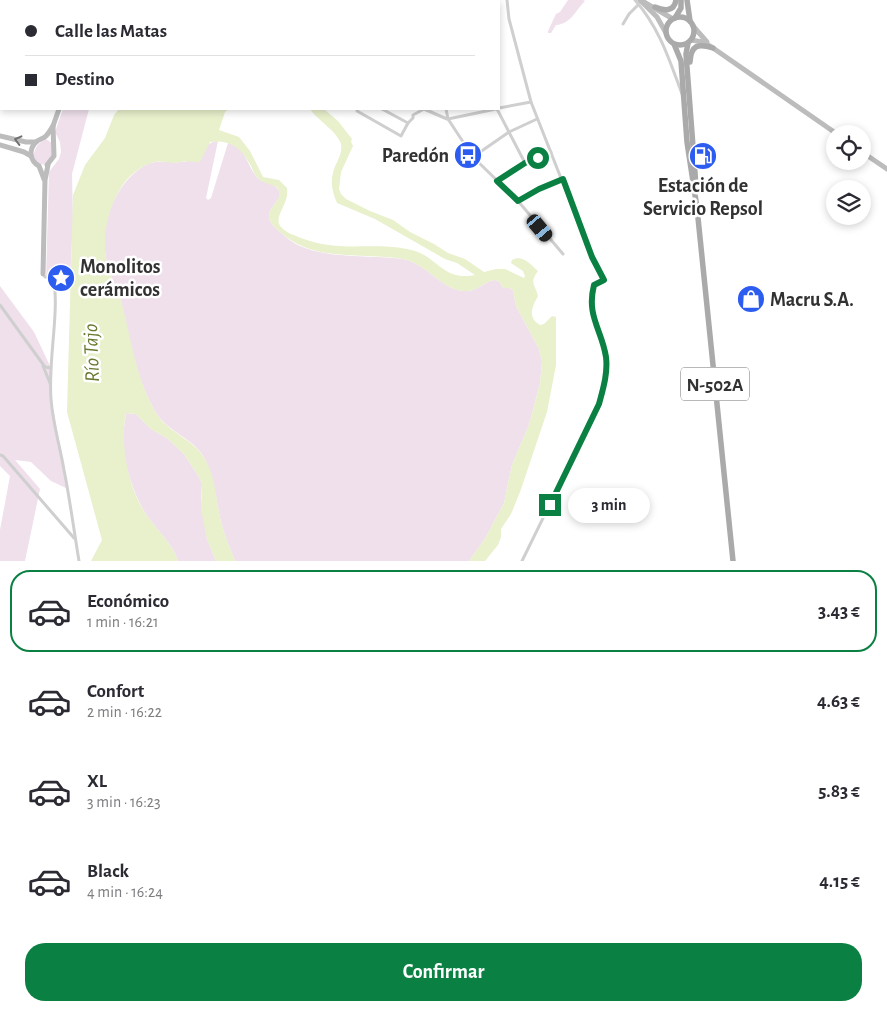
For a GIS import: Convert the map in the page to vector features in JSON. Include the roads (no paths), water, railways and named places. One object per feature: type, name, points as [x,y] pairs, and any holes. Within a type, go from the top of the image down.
[{"type":"main road","points":[[655,7],[664,10],[670,9],[676,5],[676,0]]},
{"type":"main road","points":[[666,33],[669,24],[681,8],[681,0]]},
{"type":"main road","name":"N-502A","points":[[687,0],[694,32],[686,54],[696,208],[734,561]]},
{"type":"main road","points":[[674,19],[683,18],[691,23]]},
{"type":"main road","name":"N-502A","points":[[666,33],[674,44],[681,61],[690,171],[696,208]]},
{"type":"main road","points":[[674,44],[681,45],[690,42]]},
{"type":"main road","points":[[689,82],[690,59],[694,48],[703,45],[713,48]]},
{"type":"street","points":[[507,0],[509,19],[531,102],[563,179],[592,257],[604,280],[594,285],[592,308],[606,356],[606,369],[599,404],[522,561]]},
{"type":"street","points":[[635,0],[655,7],[674,19]]},
{"type":"street","points":[[648,0],[655,7]]},
{"type":"street","points":[[624,24],[629,14],[640,1]]},
{"type":"street","points":[[640,1],[657,17],[666,33]]},
{"type":"street","points":[[640,1],[658,32],[683,97]]},
{"type":"street","points":[[691,23],[713,48]]},
{"type":"street","points":[[690,42],[703,42],[713,48],[826,127]]},
{"type":"street","points":[[500,108],[531,102]]},
{"type":"street","points":[[0,136],[26,142],[36,142],[44,138],[53,126],[59,110]]},
{"type":"street","points":[[357,110],[401,136],[413,115],[421,111]]},
{"type":"street","points":[[384,110],[408,123]]},
{"type":"street","points":[[426,110],[448,119],[492,110]]},
{"type":"street","points":[[446,110],[448,119],[473,157],[518,201],[563,254]]},
{"type":"street","points":[[498,110],[525,163]]},
{"type":"street","points":[[473,157],[509,132],[538,119]]},
{"type":"street","points":[[53,126],[54,156],[48,164],[45,180],[43,274],[45,277],[54,278],[56,294],[50,384],[54,427],[66,481],[78,561]]},
{"type":"street","points":[[44,138],[53,143]]},
{"type":"street","points":[[31,156],[31,149],[36,142]]},
{"type":"street","points":[[0,145],[31,156],[36,164],[40,166],[45,180]]},
{"type":"street","points":[[497,181],[525,163],[551,152]]},
{"type":"street","points":[[871,158],[887,169]]},
{"type":"street","points":[[40,166],[48,164]]},
{"type":"street","points":[[518,201],[539,189],[563,179]]},
{"type":"street","points":[[0,305],[45,367],[51,368]]},
{"type":"street","points":[[42,363],[50,384]]},
{"type":"street","points":[[0,455],[75,540]]},
{"type":"water","name":"Río Tajo","points":[[118,110],[228,110],[225,112],[219,130],[239,137],[250,151],[263,177],[279,180],[287,188],[286,199],[279,219],[281,227],[285,231],[301,238],[329,245],[380,246],[407,249],[426,256],[454,275],[475,275],[457,263],[445,259],[375,219],[337,203],[333,192],[332,177],[341,152],[341,144],[339,139],[311,110],[325,110],[338,121],[352,139],[353,146],[341,172],[339,189],[346,199],[393,220],[410,232],[448,253],[465,259],[484,272],[505,269],[524,278],[523,271],[511,263],[516,258],[523,259],[538,271],[533,281],[538,296],[532,315],[533,319],[540,325],[544,324],[552,316],[556,317],[556,365],[547,412],[520,492],[511,514],[501,529],[498,545],[485,561],[469,561],[485,539],[504,503],[512,465],[529,425],[540,383],[542,362],[539,349],[516,306],[513,290],[503,288],[500,282],[495,280],[471,291],[459,290],[443,283],[420,266],[403,259],[322,252],[292,241],[275,228],[269,219],[272,207],[280,195],[278,188],[259,179],[244,155],[235,146],[217,141],[210,142],[200,162],[154,162],[139,169],[128,178],[113,203],[106,231],[105,245],[107,265],[121,302],[136,362],[149,401],[161,420],[194,446],[209,466],[214,482],[222,527],[235,561],[216,561],[207,539],[201,509],[202,484],[184,454],[168,439],[151,429],[136,414],[126,413],[124,425],[125,454],[131,483],[143,509],[170,544],[178,561],[91,561],[102,540],[67,412],[73,195],[85,165],[105,138],[114,115]]},
{"type":"place","name":"Paredón","points":[[468,155]]},
{"type":"place","name":"Estación de Servicio Repsol","points":[[703,156]]},
{"type":"place","name":"Monolitos cerámicos","points":[[61,278]]},
{"type":"place","name":"Macru S.A.","points":[[751,299]]}]
